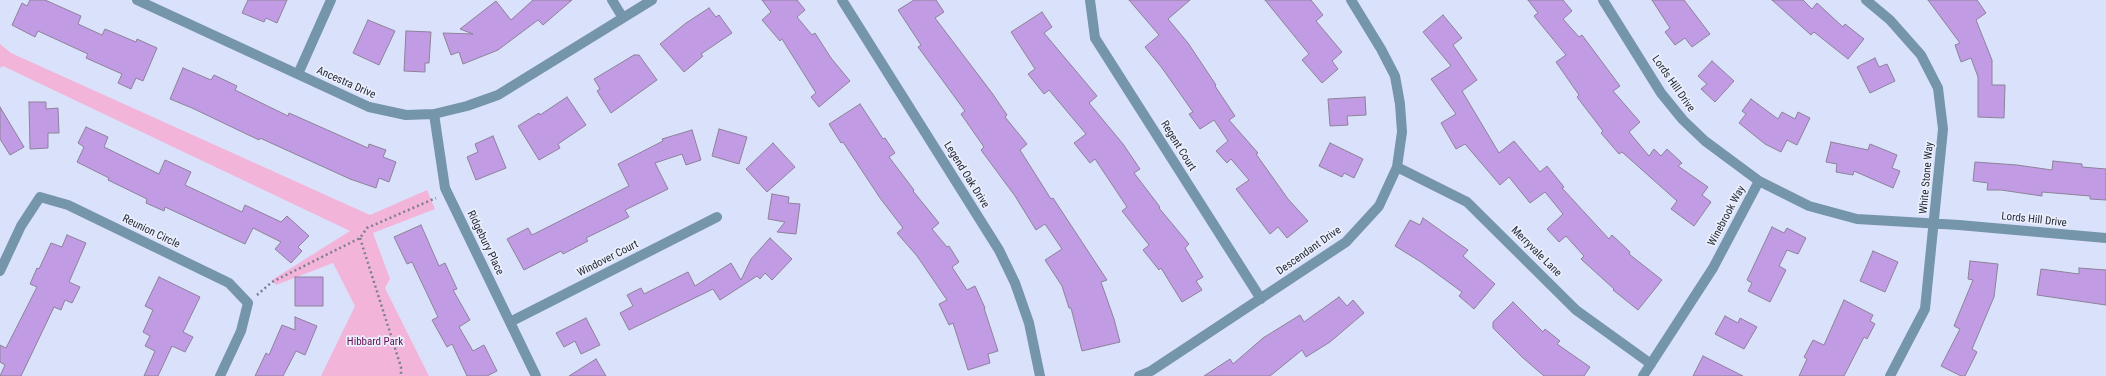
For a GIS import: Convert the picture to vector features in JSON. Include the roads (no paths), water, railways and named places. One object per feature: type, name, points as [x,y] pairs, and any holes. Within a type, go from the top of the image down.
[{"type":"street","name":"Ancestra Drive","points":[[137,0],[370,107],[406,115],[434,114],[467,106],[498,95],[652,0]]},
{"type":"street","points":[[298,74],[331,0]]},
{"type":"street","points":[[612,0],[623,18]]},
{"type":"street","name":"Legend Oak Drive","points":[[842,0],[999,250],[1015,283],[1029,323],[1040,376]]},
{"type":"street","name":"Regent Court","points":[[1090,0],[1095,38],[1261,299]]},
{"type":"street","name":"Descendant Drive","points":[[1138,376],[1151,371],[1346,242],[1379,206],[1398,167],[1402,132],[1395,76],[1381,49],[1351,0]]},
{"type":"street","name":"Lords Hill Drive","points":[[1603,0],[1661,93],[1683,120],[1704,141],[1759,181]]},
{"type":"street","name":"White Stone Way","points":[[1866,0],[1890,20],[1921,54],[1938,88],[1943,129],[1935,223],[1925,309],[1890,376]]},
{"type":"street","name":"Ridgebury Place","points":[[434,114],[439,153],[447,193],[536,376]]},
{"type":"street","name":"Merryvale Lane","points":[[1398,167],[1467,202],[1576,310],[1650,364]]},
{"type":"street","name":"Winebrook Way","points":[[1643,376],[1714,268],[1759,181],[1809,206],[1857,219],[1959,225]]},
{"type":"street","name":"Reunion Circle","points":[[0,271],[21,226],[40,197],[68,205],[229,283],[248,303],[241,331],[220,376]]},
{"type":"street","name":"Windover Court","points":[[510,322],[717,217]]},
{"type":"street","name":"Lords Hill Drive","points":[[1959,225],[2106,238]]},
{"type":"park label","name":"Hibbard Park","points":[[375,342]]}]
